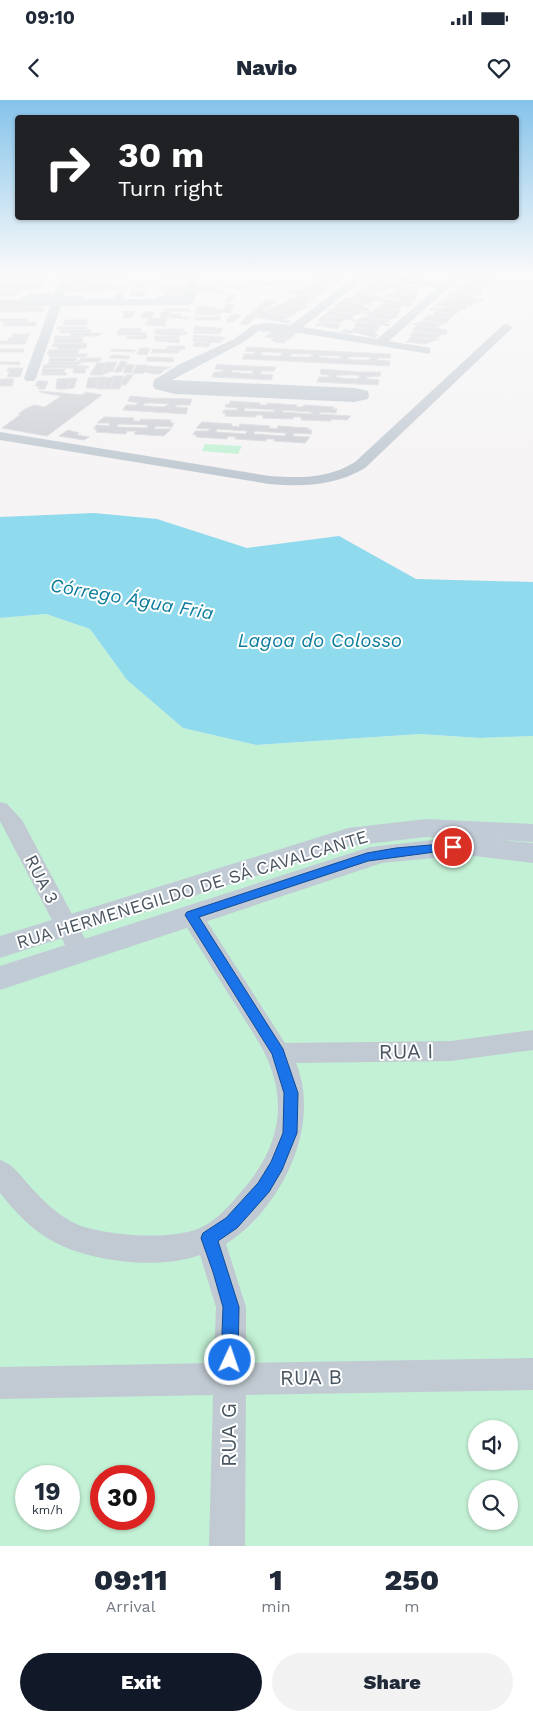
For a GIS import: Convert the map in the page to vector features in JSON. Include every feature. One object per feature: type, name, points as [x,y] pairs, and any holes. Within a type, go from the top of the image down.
[{"type":"street","points":[[30,378],[44,342]]},
{"type":"street","points":[[158,383],[184,367],[235,342]]},
{"type":"street","points":[[377,342],[426,351]]},
{"type":"street","points":[[0,436],[268,480],[303,481],[336,478],[346,475],[360,465],[491,342]]},
{"type":"street","points":[[158,383],[355,392],[363,394],[360,398],[354,398],[210,392],[174,390],[159,386],[158,383]]},
{"type":"street","name":"RUA 3","points":[[0,809],[11,820],[80,952]]},
{"type":"street","name":"RUA HERMENEGILDO DE SÁ CAVALCANTE","points":[[0,947],[357,835],[426,828],[462,828],[533,833]]},
{"type":"street","name":"RUA HERMENEGILDO DE SÁ CAVALCANTE","points":[[0,978],[380,854],[464,846],[533,853]]},
{"type":"street","points":[[0,1172],[36,1214],[74,1237],[117,1246],[156,1248],[209,1238],[232,1223],[263,1188],[283,1154],[290,1133],[291,1093],[278,1052],[191,915]]},
{"type":"street","name":"RUA I","points":[[278,1052],[451,1051],[533,1040]]},
{"type":"street","name":"RUA G","points":[[209,1238],[231,1307],[228,1546]]},
{"type":"street","name":"RUA B","points":[[0,1383],[533,1374]]},
{"type":"green space","points":[[205,444],[242,446],[238,454],[202,451]]},
{"type":"green space","points":[[46,614],[90,629],[127,680],[183,728],[256,745],[420,734],[480,738],[533,736],[533,1546],[0,1546],[0,618]]},
{"type":"water","name":"Lagoa do Colosso","points":[[94,513],[157,519],[247,548],[339,536],[416,579],[533,582],[533,736],[480,738],[420,734],[256,745],[183,728],[127,680],[90,629],[46,614],[0,618],[0,517]]},
{"type":"building","points":[[0,342],[26,342],[25,344],[0,344]]},
{"type":"building","points":[[195,342],[211,342],[208,347],[193,346]]},
{"type":"building","points":[[87,343],[86,348],[58,350],[59,347],[52,347],[53,344]]},
{"type":"building","points":[[167,346],[185,346],[185,349],[167,349]]},
{"type":"building","points":[[247,347],[391,354],[390,358],[378,358],[377,360],[390,361],[389,366],[242,359],[244,354],[254,354],[255,352],[245,351]],"holes":[[[261,352],[283,353],[280,356],[261,355]],[[291,354],[313,355],[309,357],[290,356]],[[319,355],[342,356],[338,359],[319,357]],[[348,357],[371,358],[368,360],[348,359]]]},
{"type":"building","points":[[140,348],[150,348],[147,355],[137,354]]},
{"type":"building","points":[[0,349],[24,349],[23,352],[0,352]]},
{"type":"building","points":[[79,349],[77,354],[47,354],[49,350]]},
{"type":"building","points":[[111,349],[136,350],[134,352],[110,351]]},
{"type":"building","points":[[153,349],[180,350],[178,353],[151,353]]},
{"type":"building","points":[[50,354],[89,354],[84,357],[49,357]]},
{"type":"building","points":[[112,355],[130,356],[128,359],[109,358]]},
{"type":"building","points":[[147,357],[174,358],[173,362],[146,361]]},
{"type":"building","points":[[50,358],[77,358],[75,362],[49,362]]},
{"type":"building","points":[[81,358],[101,358],[99,362],[75,362]]},
{"type":"building","points":[[121,361],[127,362],[121,372],[114,372]]},
{"type":"building","points":[[0,362],[20,362],[19,365],[0,364]]},
{"type":"building","points":[[49,362],[83,362],[77,365],[47,365]]},
{"type":"building","points":[[107,362],[117,362],[113,371],[101,375]]},
{"type":"building","points":[[97,363],[106,363],[101,375],[90,375]]},
{"type":"building","points":[[126,364],[135,365],[131,373],[123,373]]},
{"type":"building","points":[[217,364],[276,367],[274,371],[261,371],[261,374],[273,375],[271,380],[212,377],[214,372],[224,370],[215,369]],"holes":[[[232,370],[254,371],[251,374],[231,372]]]},
{"type":"building","points":[[44,365],[89,366],[88,368],[43,368]]},
{"type":"building","points":[[137,365],[148,365],[144,373],[132,374]]},
{"type":"building","points":[[148,366],[171,367],[164,370],[146,369]]},
{"type":"building","points":[[8,368],[23,368],[20,377],[7,377],[10,371],[7,371]]},
{"type":"building","points":[[43,368],[65,369],[63,373],[42,373]]},
{"type":"building","points":[[74,368],[86,368],[85,373],[73,373]]},
{"type":"building","points":[[146,369],[164,370],[160,374],[153,374],[145,372]]},
{"type":"building","points":[[321,369],[381,372],[380,376],[367,377],[367,379],[379,380],[378,385],[317,382],[319,377],[329,377],[329,375],[320,374]],"holes":[[[337,375],[360,376],[357,379],[336,377]]]},
{"type":"building","points":[[65,372],[67,375],[41,375],[42,373]]},
{"type":"building","points":[[126,375],[133,375],[126,385],[120,384]]},
{"type":"building","points":[[113,376],[124,376],[120,384],[126,385],[122,385],[119,389],[110,389]]},
{"type":"building","points":[[98,377],[107,377],[104,389],[97,389]]},
{"type":"building","points":[[98,377],[97,388],[86,388],[88,378]]},
{"type":"building","points":[[113,377],[110,389],[104,389],[106,378]]},
{"type":"building","points":[[71,378],[67,389],[56,389],[57,379]]},
{"type":"building","points":[[71,378],[77,378],[74,388],[67,389]]},
{"type":"building","points":[[0,379],[14,379],[12,386],[0,386]]},
{"type":"building","points":[[38,381],[48,381],[45,389],[38,389],[39,386],[35,386]]},
{"type":"building","points":[[39,392],[82,395],[86,392],[102,395],[47,436],[2,428],[25,409],[34,405],[45,407],[61,396]]},
{"type":"building","points":[[130,396],[192,399],[190,405],[176,405],[175,407],[188,408],[186,414],[123,410],[126,405],[136,405],[138,403],[128,401]],"holes":[[[145,403],[169,404],[164,407],[143,406]]]},
{"type":"building","points":[[230,401],[260,403],[259,405],[267,405],[267,403],[297,405],[296,407],[303,407],[304,405],[334,407],[333,409],[337,409],[336,413],[320,412],[319,414],[351,416],[347,420],[331,419],[331,421],[301,420],[301,417],[293,417],[293,419],[263,418],[263,415],[256,415],[255,417],[225,416],[226,413],[222,413],[224,410],[237,410],[238,408],[225,407],[226,404],[230,404]],"holes":[[[245,408],[275,410],[274,412],[244,411]],[[282,410],[312,412],[311,414],[282,412]]]},
{"type":"building","points":[[104,417],[134,418],[133,421],[140,421],[141,419],[171,420],[171,423],[174,423],[172,427],[156,426],[154,429],[171,429],[164,436],[134,434],[136,431],[127,431],[126,434],[96,432],[97,429],[94,429],[96,425],[109,426],[110,423],[97,423]],"holes":[[[118,424],[148,425],[147,428],[117,427]]]},
{"type":"building","points":[[202,422],[232,424],[231,426],[239,427],[240,424],[270,426],[269,428],[277,429],[278,426],[309,428],[308,430],[312,430],[311,434],[294,433],[293,436],[310,437],[305,443],[274,441],[274,439],[266,439],[266,441],[235,439],[236,437],[228,436],[227,439],[196,437],[197,435],[193,435],[195,431],[208,431],[210,429],[196,428]],"holes":[[[217,429],[247,431],[246,434],[216,432]],[[255,431],[286,433],[285,436],[254,434]]]},
{"type":"building","points":[[68,430],[79,433],[77,435],[89,437],[84,440],[59,436]]},
{"type":"route","points":[[230,1360],[231,1307],[209,1238],[232,1223],[263,1188],[277,1166],[290,1133],[292,1116],[291,1093],[278,1052],[191,915],[367,857],[396,852],[453,847]]},
{"type":"water label","name":"Córrego Água Fria","points":[[132,599]]}]
